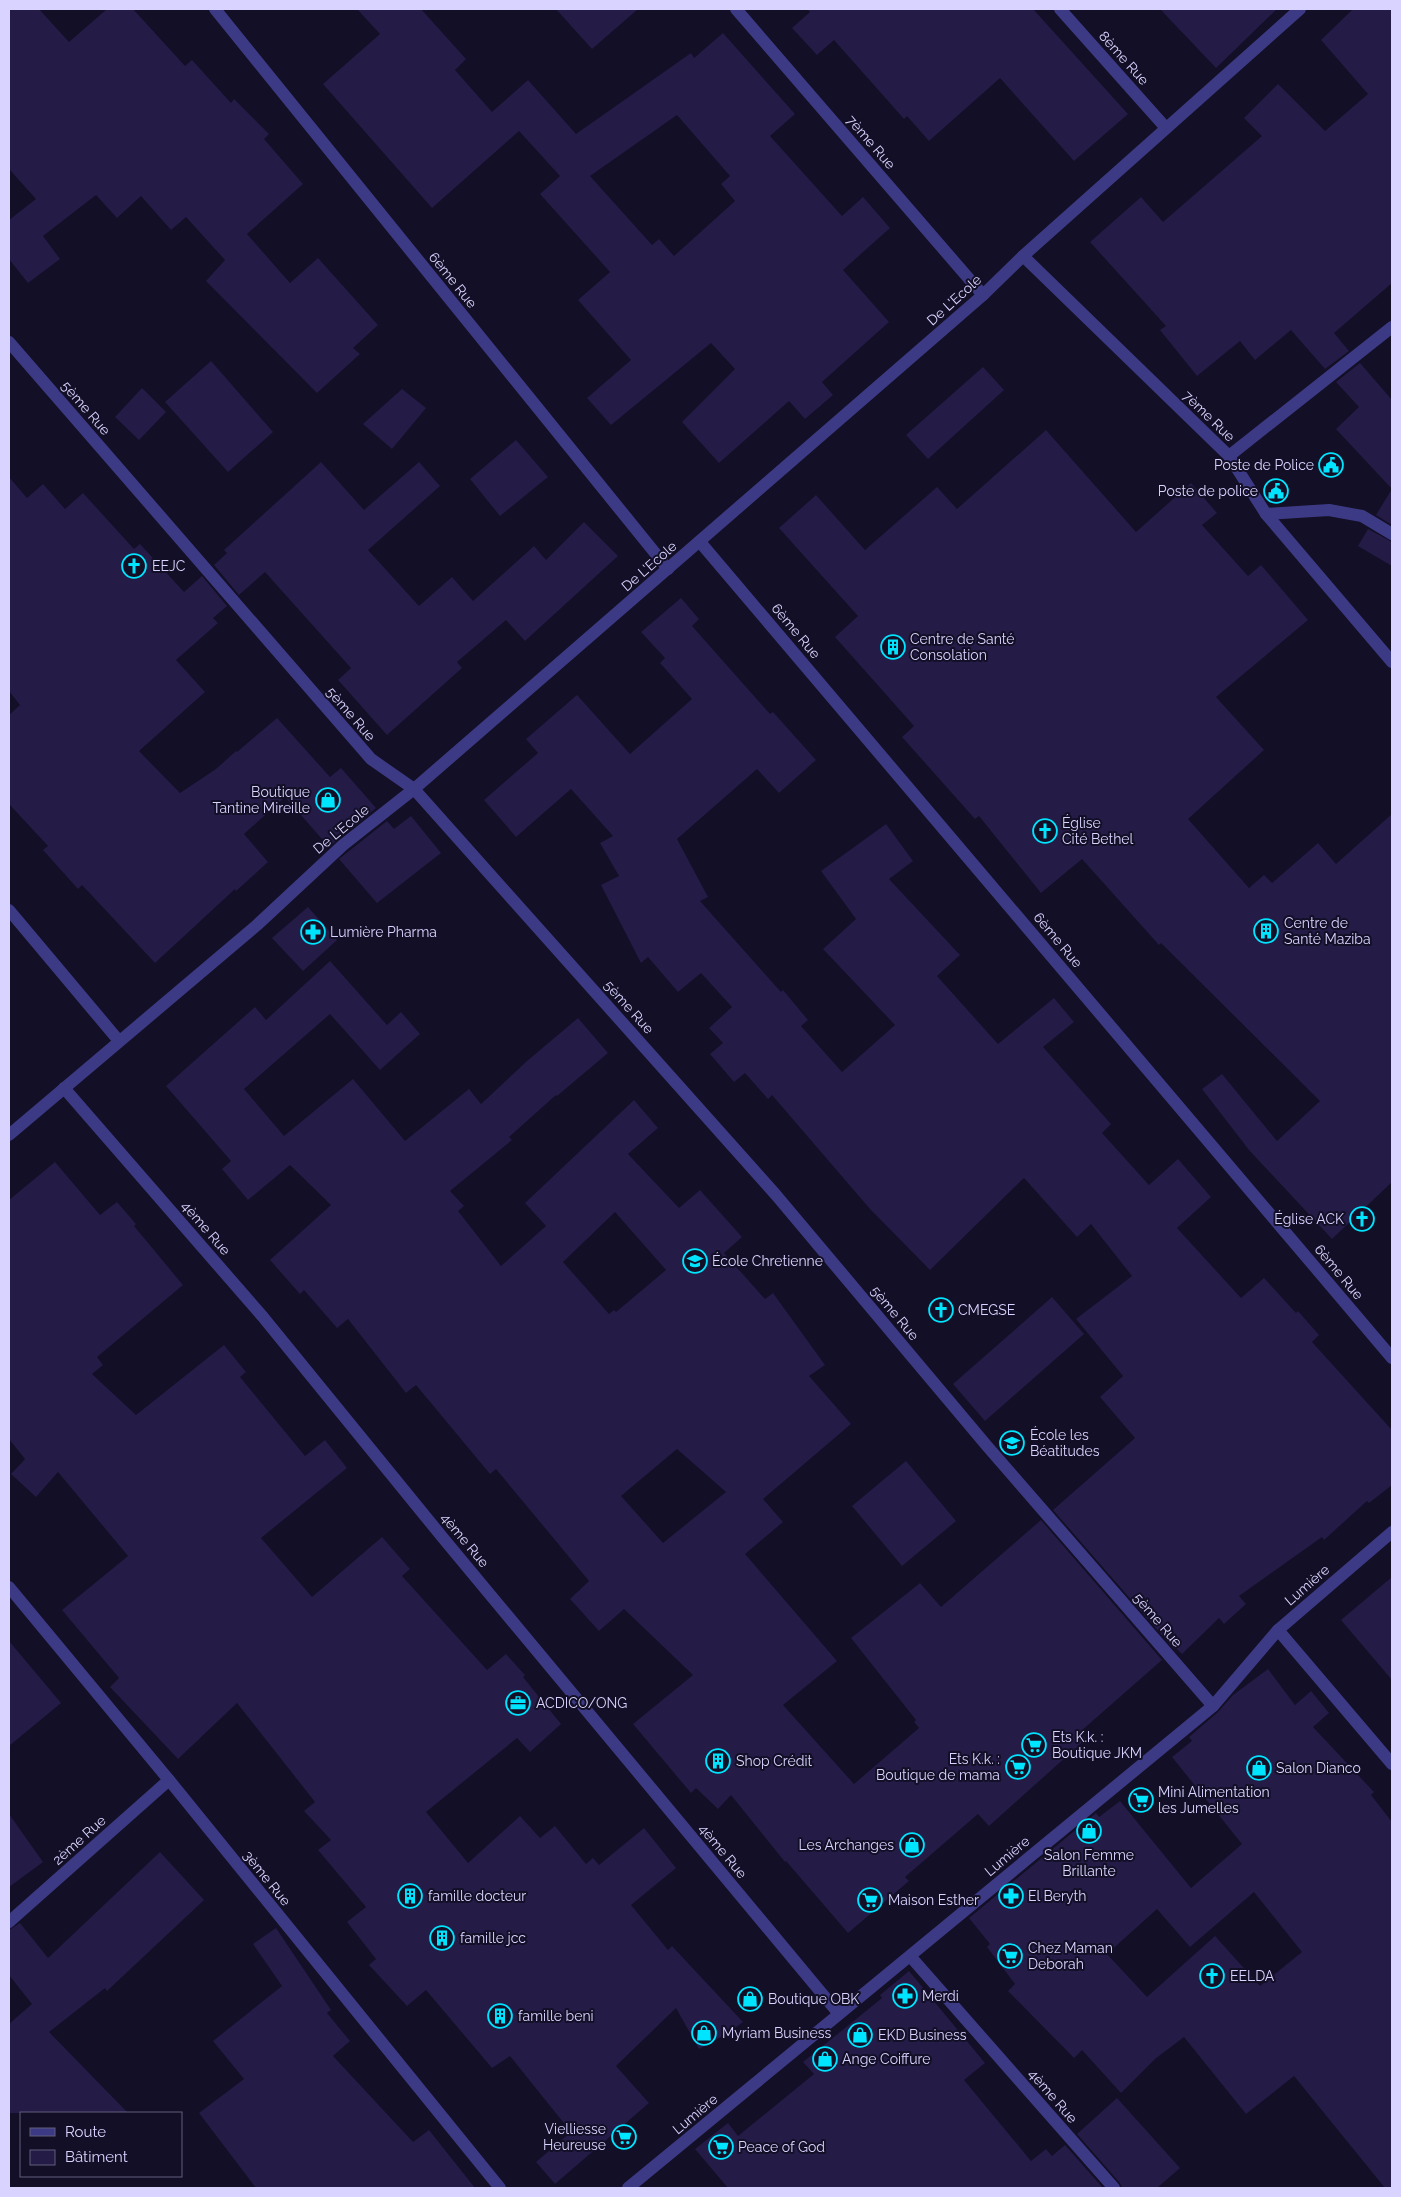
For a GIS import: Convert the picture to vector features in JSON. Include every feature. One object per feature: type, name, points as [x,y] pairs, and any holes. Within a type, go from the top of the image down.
[{"type":"street","name":"6ème Rue","points":[[215,9],[668,569]]},
{"type":"street","name":"7ème Rue","points":[[736,9],[983,295]]},
{"type":"street","name":"8ème Rue","points":[[1060,9],[1166,128]]},
{"type":"street","name":"De L'Ecole","points":[[9,1135],[256,926],[343,845],[414,789],[700,542],[983,295],[1023,256],[1300,9]]},
{"type":"street","name":"7ème Rue","points":[[1023,256],[1229,456],[1266,514],[1392,662]]},
{"type":"street","points":[[1229,456],[1392,327]]},
{"type":"street","name":"5ème Rue","points":[[9,342],[371,759],[414,789],[776,1195],[987,1446],[1213,1706]]},
{"type":"street","points":[[1266,514],[1329,510],[1362,516],[1392,534]]},
{"type":"street","name":"6ème Rue","points":[[700,542],[1392,1358]]},
{"type":"street","points":[[9,910],[119,1041]]},
{"type":"street","name":"4ème Rue","points":[[64,1088],[263,1317],[443,1538],[839,2014]]},
{"type":"street","name":"Lumière","points":[[637,2186],[839,2014],[1213,1706],[1278,1630],[1392,1532]]},
{"type":"street","name":"3ème Rue","points":[[9,1587],[169,1780],[500,2188]]},
{"type":"street","points":[[1278,1630],[1392,1764]]},
{"type":"street","name":"2ème Rue","points":[[9,1922],[169,1780]]},
{"type":"street","name":"4ème Rue","points":[[910,1956],[1114,2188]]},
{"type":"building","points":[[9,9],[39,9],[69,42],[107,9],[133,9],[185,66],[192,60],[231,103],[234,99],[269,134],[264,139],[303,184],[247,234],[290,283],[318,258],[378,325],[353,348],[360,354],[317,393],[206,281],[225,260],[186,217],[171,230],[141,196],[117,218],[96,195],[43,236],[60,259],[28,283],[9,259],[9,220],[36,199],[9,169]]},
{"type":"building","points":[[357,9],[421,9],[466,59],[455,70],[492,112],[528,80],[576,134],[691,53],[694,58],[723,33],[795,114],[770,136],[842,216],[863,197],[890,228],[843,270],[889,322],[822,382],[833,395],[805,419],[789,401],[719,463],[682,422],[735,369],[711,343],[611,425],[587,398],[631,360],[578,300],[610,272],[540,194],[560,176],[519,131],[432,208],[323,84],[380,34]],"holes":[[[677,115],[730,176],[721,184],[735,201],[674,256],[659,239],[652,245],[590,176]]]},
{"type":"building","points":[[556,9],[638,9],[592,49]]},
{"type":"building","points":[[807,9],[1033,9],[1128,114],[1074,161],[1000,78],[929,141],[907,116],[904,119],[834,40],[817,55],[792,28],[810,12]]},
{"type":"building","points":[[1160,9],[1277,9],[1216,68]]},
{"type":"building","points":[[1353,9],[1392,9],[1392,283],[1334,333],[1349,351],[1325,369],[1291,330],[1255,360],[1240,341],[1197,376],[1160,330],[1166,326],[1090,242],[1141,197],[1163,222],[1262,136],[1244,118],[1278,84],[1325,131],[1368,94],[1321,40]]},
{"type":"building","points":[[211,361],[273,432],[228,472],[165,402]]},
{"type":"building","points":[[1360,363],[1392,400],[1392,489],[1336,429],[1359,407],[1336,382]]},
{"type":"building","points":[[983,367],[1004,390],[928,459],[906,435]]},
{"type":"building","points":[[142,388],[166,412],[139,440],[115,417]]},
{"type":"building","points":[[402,389],[426,408],[392,449],[363,424]]},
{"type":"building","points":[[1046,430],[1136,532],[1191,483],[1217,513],[1202,525],[1248,576],[1261,565],[1308,620],[1216,697],[1264,750],[1188,819],[1249,888],[1264,875],[1272,883],[1318,843],[1336,864],[1392,814],[1392,1182],[1332,1239],[1249,1150],[1202,1089],[1222,1074],[1277,1141],[1320,1101],[1161,943],[1159,945],[1082,859],[1041,893],[979,816],[975,819],[902,737],[914,726],[835,637],[858,616],[779,528],[816,495],[865,550],[937,487],[957,509]]},
{"type":"building","points":[[516,440],[548,477],[500,516],[470,479]]},
{"type":"building","points":[[321,462],[364,510],[419,462],[440,486],[368,550],[419,606],[452,577],[473,601],[534,546],[546,560],[584,522],[618,556],[525,641],[506,620],[457,662],[462,668],[387,735],[338,680],[351,668],[265,572],[239,595],[214,565],[227,553],[224,550]]},
{"type":"building","points":[[9,477],[27,498],[43,484],[65,509],[83,493],[134,549],[140,544],[184,592],[202,576],[227,606],[213,618],[218,623],[176,660],[205,692],[139,751],[180,793],[216,769],[277,718],[330,777],[341,768],[376,808],[329,847],[285,797],[244,834],[268,862],[236,891],[235,889],[155,963],[82,885],[78,889],[43,850],[48,846],[9,804],[9,715],[20,705],[9,691]]},
{"type":"building","points":[[1392,489],[1392,525],[1376,515]]},
{"type":"building","points":[[1368,529],[1392,542],[1392,566],[1358,546]]},
{"type":"building","points":[[681,598],[699,619],[692,626],[770,714],[773,712],[816,760],[779,793],[757,769],[677,839],[708,897],[700,901],[781,992],[783,990],[808,1020],[801,1026],[842,1072],[895,1025],[823,949],[856,919],[821,871],[886,824],[913,861],[889,879],[960,955],[937,976],[998,1044],[1054,998],[1074,1022],[1043,1047],[1111,1124],[1102,1133],[1149,1185],[1178,1159],[1211,1197],[1177,1228],[1241,1298],[1264,1278],[1296,1313],[1298,1311],[1319,1335],[1312,1342],[1392,1430],[1392,1485],[1369,1503],[1367,1501],[1324,1540],[1322,1537],[1239,1596],[1246,1604],[1224,1624],[1219,1618],[1182,1654],[1176,1648],[1174,1649],[1053,1510],[1135,1438],[1100,1397],[1123,1376],[1076,1319],[1132,1276],[1091,1224],[1077,1237],[1024,1178],[930,1270],[870,1209],[772,1095],[768,1099],[745,1073],[734,1082],[710,1054],[723,1043],[709,1028],[732,1007],[701,973],[678,992],[648,957],[641,963],[601,885],[619,876],[600,843],[613,836],[571,789],[516,837],[484,800],[538,753],[526,739],[577,695],[630,754],[692,699],[660,663],[665,658],[641,632]]},
{"type":"building","points":[[411,816],[441,853],[377,903],[339,859],[387,821],[394,829]]},
{"type":"building","name":"Lumière Pharma","points":[[308,907],[337,940],[303,971],[272,938]]},
{"type":"building","points":[[330,961],[387,1025],[401,1012],[420,1034],[380,1070],[330,1014],[244,1089],[284,1136],[353,1079],[405,1141],[469,1089],[481,1104],[527,1061],[578,1018],[608,1053],[556,1095],[509,1137],[512,1140],[450,1191],[464,1206],[458,1211],[501,1266],[546,1226],[525,1203],[634,1100],[658,1128],[628,1154],[679,1208],[700,1190],[742,1237],[724,1253],[765,1299],[773,1293],[825,1365],[809,1376],[851,1424],[763,1499],[783,1522],[745,1554],[837,1661],[783,1705],[854,1784],[919,1728],[914,1722],[916,1720],[851,1638],[920,1583],[941,1607],[1041,1520],[1162,1660],[1080,1732],[1086,1739],[989,1826],[978,1814],[905,1877],[909,1881],[848,1933],[785,1862],[731,1795],[718,1809],[696,1788],[691,1793],[633,1724],[693,1675],[624,1609],[599,1631],[570,1599],[589,1581],[496,1469],[490,1474],[416,1385],[406,1393],[348,1319],[337,1328],[304,1290],[300,1294],[270,1260],[331,1205],[290,1165],[248,1200],[222,1169],[231,1161],[166,1086],[255,1007],[266,1020]],"holes":[[[615,1212],[666,1270],[616,1312],[614,1310],[609,1314],[563,1262]],[[677,1449],[726,1492],[663,1543],[621,1496]]]},
{"type":"building","points":[[55,1162],[100,1215],[117,1202],[136,1224],[134,1226],[183,1285],[97,1357],[103,1365],[92,1374],[136,1415],[224,1345],[246,1372],[240,1377],[305,1456],[325,1440],[347,1468],[261,1538],[312,1597],[382,1537],[410,1569],[402,1576],[487,1670],[506,1654],[525,1675],[523,1677],[561,1724],[530,1752],[517,1738],[426,1812],[468,1863],[520,1816],[540,1838],[555,1826],[586,1864],[593,1858],[599,1865],[644,1828],[676,1868],[631,1905],[668,1950],[672,1946],[743,2022],[728,2033],[699,2049],[676,2008],[616,2066],[649,2103],[555,2184],[536,2162],[571,2132],[510,2056],[492,2068],[426,1990],[407,2006],[369,1965],[376,1959],[347,1922],[366,1907],[318,1850],[331,1840],[304,1811],[315,1802],[237,1703],[178,1759],[110,1687],[119,1678],[62,1610],[128,1556],[58,1472],[36,1497],[11,1474],[25,1459],[9,1439],[9,1200]]},
{"type":"building","points":[[1052,1297],[1084,1334],[985,1421],[953,1384]]},
{"type":"building","points":[[906,1461],[956,1521],[902,1566],[852,1506]]},
{"type":"building","points":[[1392,1577],[1392,1680],[1341,1620]]},
{"type":"building","points":[[9,1641],[61,1703],[9,1746]]},
{"type":"building","points":[[1268,1669],[1295,1705],[1311,1691],[1329,1713],[1313,1727],[1374,1792],[1371,1795],[1392,1822],[1392,2188],[1385,2188],[1294,2076],[1246,2114],[1184,2037],[1155,2059],[1121,2093],[1082,2050],[1074,2058],[1008,1991],[1015,1984],[987,1947],[990,1944],[969,1918],[1096,1813],[1099,1817],[1120,1801],[1191,1888],[1242,1844],[1172,1757],[1192,1741],[1189,1737],[1218,1712],[1233,1695]],"holes":[[[1254,1892],[1302,1952],[1260,1986],[1215,1936],[1147,1997],[1107,1954],[1157,1909],[1190,1947]]]},
{"type":"building","points":[[9,1814],[43,1862],[9,1887]]},
{"type":"building","points":[[160,1852],[204,1900],[107,1991],[105,1988],[49,2032],[127,2112],[9,2113],[9,2024],[32,2004],[9,1975],[9,1930],[20,1923],[48,1958]]},
{"type":"building","points":[[276,1928],[331,2010],[327,2013],[350,2041],[333,2056],[413,2142],[429,2130],[475,2188],[256,2188],[199,2113],[244,2079],[213,2041],[282,1986],[253,1944]]},
{"type":"building","points":[[909,1971],[985,2063],[964,2080],[1031,2161],[1046,2149],[1052,2156],[1065,2145],[1103,2188],[728,2188],[695,2149],[728,2123],[738,2136],[814,2074],[803,2062],[882,1998],[880,1995]]},
{"type":"building","points":[[1117,2098],[1180,2168],[1157,2188],[1122,2188],[1120,2183],[1077,2134]]},
{"type":"place","name":"Poste de Police","points":[[1331,465]]},
{"type":"place","name":"Poste de police","points":[[1276,491]]},
{"type":"place","name":"EEJC","points":[[134,566]]},
{"type":"place","name":"Centre de Santé Consolation","points":[[893,647]]},
{"type":"place","name":"Boutique Tantine Mireille","points":[[328,800]]},
{"type":"place","name":"Église Cité Bethel","points":[[1045,831]]},
{"type":"place","name":"Centre de Santé Maziba","points":[[1266,931]]},
{"type":"place","name":"Lumière Pharma","points":[[313,932]]},
{"type":"place","name":"Église ACK","points":[[1362,1219]]},
{"type":"place","name":"École Chretienne","points":[[695,1261]]},
{"type":"place","name":"CMEGSE","points":[[941,1310]]},
{"type":"place","name":"École les Béatitudes","points":[[1012,1443]]},
{"type":"place","name":"ACDICO/ONG","points":[[518,1703]]},
{"type":"place","name":"Ets K.k. : Boutique JKM","points":[[1034,1745]]},
{"type":"place","name":"Shop Crédit","points":[[718,1761]]},
{"type":"place","name":"Ets K.k. : Boutique de mama","points":[[1018,1767]]},
{"type":"place","name":"Salon Dianco","points":[[1259,1768]]},
{"type":"place","name":"Mini Alimentation les Jumelles","points":[[1141,1800]]},
{"type":"place","name":"Salon Femme Brillante","points":[[1089,1831]]},
{"type":"place","name":"Les Archanges","points":[[912,1845]]},
{"type":"place","name":"famille docteur","points":[[410,1896]]},
{"type":"place","name":"El Beryth","points":[[1011,1896]]},
{"type":"place","name":"Maison Esther","points":[[870,1900]]},
{"type":"place","name":"famille jcc","points":[[442,1938]]},
{"type":"place","name":"Chez Maman Deborah","points":[[1010,1956]]},
{"type":"place","name":"EELDA","points":[[1212,1976]]},
{"type":"place","name":"Merdi","points":[[905,1996]]},
{"type":"place","name":"Boutique OBK","points":[[750,1999]]},
{"type":"place","name":"famille beni","points":[[500,2016]]},
{"type":"place","name":"Myriam Business","points":[[704,2033]]},
{"type":"place","name":"EKD Business","points":[[860,2035]]},
{"type":"place","name":"Ange Coiffure","points":[[825,2059]]},
{"type":"place","name":"Vielliesse Heureuse","points":[[624,2137]]},
{"type":"place","name":"Peace of God","points":[[721,2147]]}]
